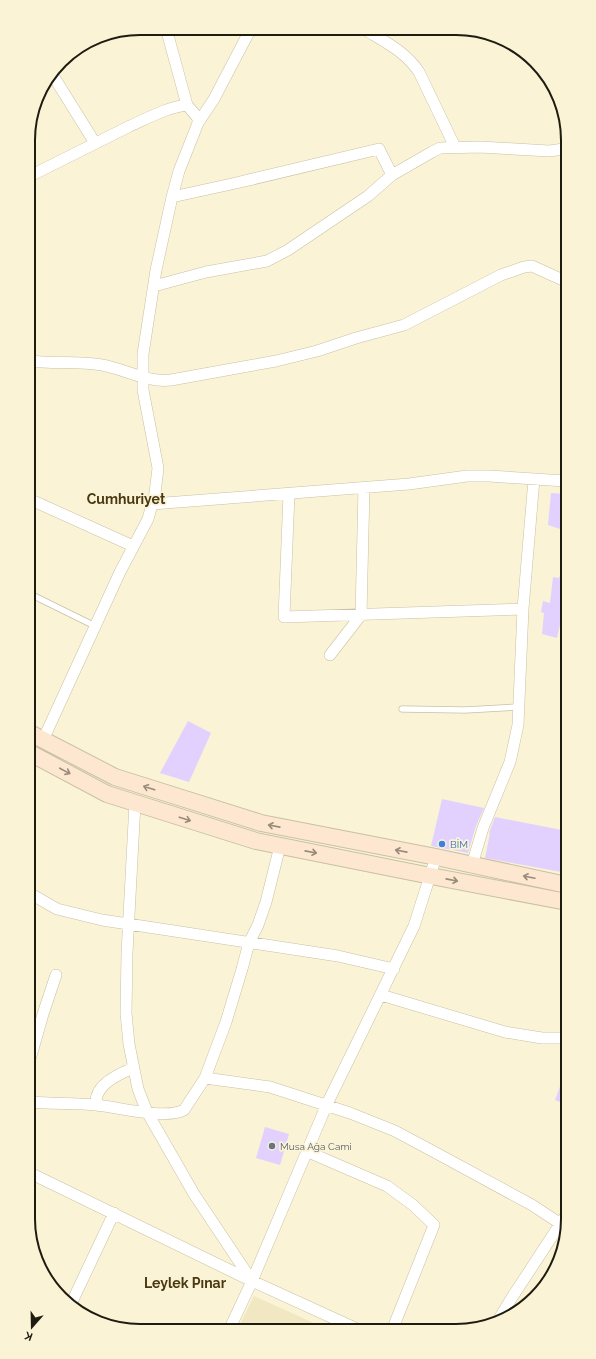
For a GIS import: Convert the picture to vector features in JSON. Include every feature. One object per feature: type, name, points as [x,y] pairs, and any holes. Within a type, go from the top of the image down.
[{"type":"main road","points":[[37,736],[114,777],[261,824],[436,857],[561,884]]},
{"type":"main road","points":[[35,759],[107,794],[256,841],[561,901]]},
{"type":"street","points":[[168,35],[187,105],[198,118],[198,123]]},
{"type":"street","points":[[37,736],[95,626],[133,546],[148,519],[155,493],[158,468],[143,390],[143,354],[154,286],[172,197],[179,171],[198,123],[214,98],[247,35]]},
{"type":"street","points":[[374,35],[398,50],[412,61],[419,72],[456,147]]},
{"type":"street","points":[[55,79],[95,143]]},
{"type":"street","points":[[35,174],[95,143],[177,106],[187,105]]},
{"type":"street","points":[[154,286],[199,274],[267,261],[288,250],[368,196],[392,175],[440,148],[456,147],[549,151],[561,149]]},
{"type":"street","points":[[172,197],[379,149],[392,175]]},
{"type":"street","points":[[35,361],[101,365],[162,381],[170,380],[276,361],[317,351],[356,338],[404,325],[501,275],[524,267],[532,266],[561,279]]},
{"type":"street","points":[[152,504],[410,484],[466,476],[561,481]]},
{"type":"street","points":[[472,865],[483,828],[504,780],[516,738],[520,707],[523,609],[534,479]]},
{"type":"street","points":[[330,655],[361,615],[364,488]]},
{"type":"street","points":[[289,494],[284,617],[523,609]]},
{"type":"street","points":[[35,502],[133,546]]},
{"type":"street","points":[[135,803],[128,924],[126,1013],[133,1068],[138,1089],[146,1112],[194,1194],[252,1281]]},
{"type":"street","points":[[35,1102],[96,1105],[172,1114],[179,1113],[184,1110],[205,1078],[226,1022],[249,943],[258,925],[266,902],[280,846]]},
{"type":"street","points":[[232,1324],[252,1281],[327,1104],[414,926],[436,857]]},
{"type":"street","points":[[35,896],[57,909],[102,920],[338,956],[394,969]]},
{"type":"street","points":[[35,1042],[56,976]]},
{"type":"street","points":[[381,995],[505,1032],[542,1038],[561,1038]]},
{"type":"street","points":[[96,1105],[95,1098],[102,1086],[133,1068]]},
{"type":"street","points":[[205,1078],[270,1087],[327,1104],[395,1131],[532,1206],[561,1224]]},
{"type":"street","points":[[306,1151],[387,1186],[413,1205],[434,1224],[395,1324]]},
{"type":"street","points":[[35,1175],[252,1281],[346,1324]]},
{"type":"street","points":[[73,1299],[114,1213]]},
{"type":"street","points":[[502,1313],[510,1299],[560,1231]]},
{"type":"lane","points":[[35,596],[95,626]]},
{"type":"lane","points":[[402,709],[465,710],[520,707]]},
{"type":"shaded area","points":[[254,1296],[316,1324],[240,1324]]},
{"type":"building","points":[[551,493],[561,494],[561,529],[548,525]]},
{"type":"building","points":[[561,573],[561,620],[557,638],[542,634],[544,613],[541,612],[543,601],[550,603],[553,577],[559,578]]},
{"type":"building","points":[[188,721],[211,733],[189,782],[160,773]]},
{"type":"building","points":[[442,799],[484,808],[476,826],[468,853],[431,846]]},
{"type":"building","points":[[495,817],[561,830],[561,872],[485,858],[489,833]]},
{"type":"building","points":[[561,1084],[561,1102],[555,1100]]},
{"type":"building","name":"Musa Ağa Cami","points":[[265,1127],[289,1134],[280,1165],[256,1158]]},
{"type":"place","name":"BİM","points":[[442,844]]},
{"type":"place","name":"Musa Ağa Cami","points":[[272,1146]]},
{"type":"district","name":"Cumhuriyet","points":[[126,499]]},
{"type":"district","name":"Leylek Pınar","points":[[185,1283]]}]
